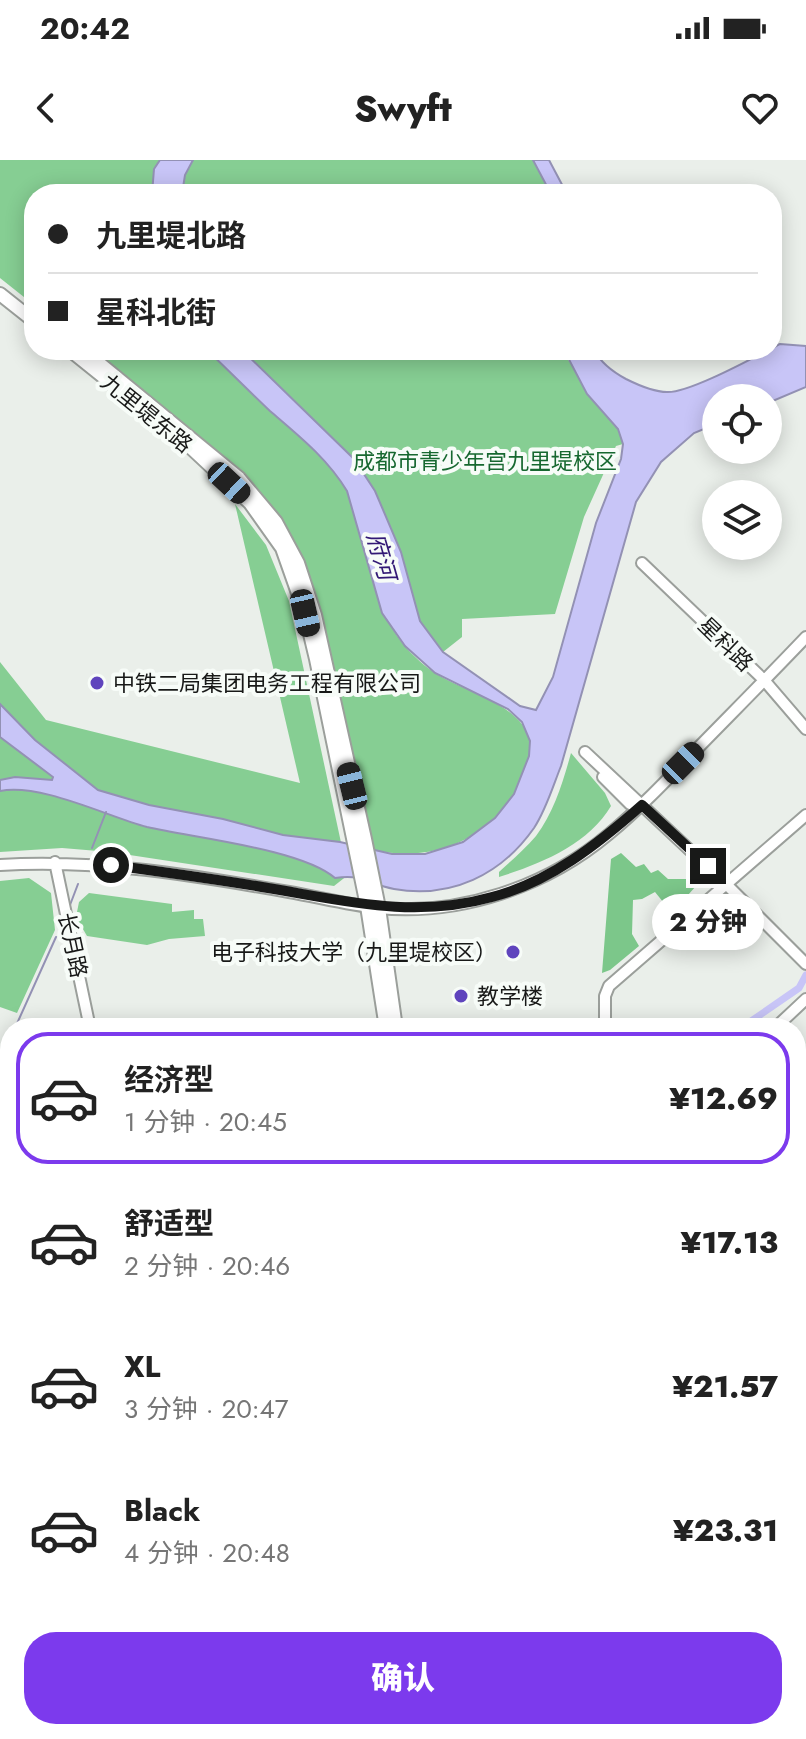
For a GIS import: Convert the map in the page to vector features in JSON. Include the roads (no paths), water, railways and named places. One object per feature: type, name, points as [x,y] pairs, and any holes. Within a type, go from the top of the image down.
[{"type":"main road","points":[[0,283],[24,302]]},
{"type":"main road","points":[[0,294],[24,313]]},
{"type":"main road","name":"九里堤东路","points":[[82,360],[188,445],[240,493],[266,523],[282,548],[305,613],[360,878],[373,907]]},
{"type":"main road","points":[[95,360],[239,478],[260,501],[288,541],[298,563],[315,615],[365,839],[373,882],[385,1018]]},
{"type":"main road","points":[[373,907],[394,1018]]},
{"type":"street","name":"星科路","points":[[642,563],[764,680],[806,729]]},
{"type":"street","points":[[0,865],[55,862],[111,865],[204,877],[373,907],[443,906],[493,897],[536,880],[574,860],[608,835],[642,805],[806,637]]},
{"type":"street","points":[[642,805],[630,804],[592,766],[585,752],[636,799],[727,885],[806,964]]},
{"type":"street","points":[[605,1018],[605,996],[609,986],[806,815]]},
{"type":"street","name":"长月路","points":[[55,862],[88,1018]]},
{"type":"street","points":[[786,1018],[806,999]]},
{"type":"water","points":[[160,160],[193,160],[184,184],[153,184],[154,169]]},
{"type":"water","points":[[533,160],[549,160],[562,184],[546,184]]},
{"type":"water","name":"府河","points":[[782,344],[806,346],[806,387],[782,397],[782,384],[702,384],[702,430],[661,462],[636,502],[561,766],[549,798],[534,828],[521,845],[490,871],[473,880],[435,890],[394,889],[360,878],[335,878],[298,859],[273,852],[147,827],[54,796],[16,790],[0,791],[0,780],[15,777],[52,780],[53,777],[0,737],[0,704],[35,740],[98,790],[149,805],[223,819],[283,835],[340,842],[392,854],[425,854],[463,842],[495,818],[514,794],[529,756],[530,741],[522,722],[508,709],[435,673],[405,646],[382,613],[347,491],[312,448],[217,360],[252,360],[354,459],[375,491],[401,552],[420,621],[443,652],[520,706],[536,710],[553,677],[596,523],[621,459],[623,444],[618,429],[587,394],[569,360],[602,360],[621,376],[656,391],[678,391],[749,360],[782,360]]},
{"type":"waterway","points":[[92,848],[106,812]]},
{"type":"waterway","points":[[70,905],[78,884]]},
{"type":"waterway","points":[[20,1018],[56,937]]},
{"type":"waterway","points":[[756,1018],[799,988],[806,975]]},
{"type":"place","name":"中铁二局集团电务工程有限公司","points":[[97,683]]},
{"type":"place","name":"电子科技大学（九里堤校区）","points":[[513,952]]},
{"type":"place","name":"教学楼","points":[[461,996]]},
{"type":"park label","name":"成都市青少年宫九里堤校区","points":[[485,461]]}]
